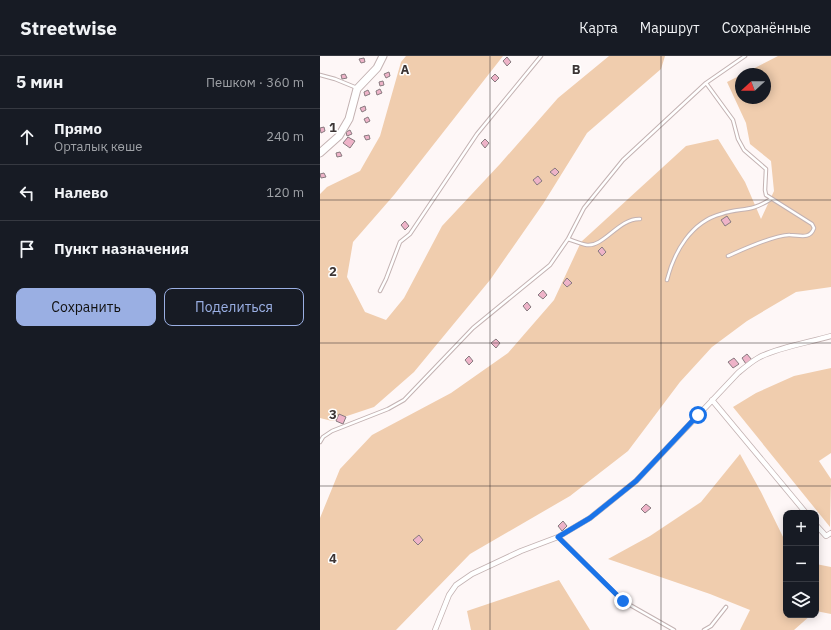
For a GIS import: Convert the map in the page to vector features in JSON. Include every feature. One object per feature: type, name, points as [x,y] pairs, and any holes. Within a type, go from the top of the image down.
[{"type":"street","points":[[320,153],[339,136],[349,119],[357,89],[377,68],[383,56]]},
{"type":"street","points":[[435,630],[449,595],[456,585],[472,574],[521,551],[558,537],[590,518],[636,481],[738,373],[759,357],[773,351],[831,336]]},
{"type":"street","points":[[712,400],[804,510]]},
{"type":"street","points":[[819,528],[826,536],[831,533]]},
{"type":"lane","points":[[380,291],[400,242],[415,228],[477,134],[541,56]]},
{"type":"lane","points":[[320,442],[323,436],[332,431],[388,409],[404,400],[473,328],[550,265],[568,239],[584,208],[601,184],[623,160],[706,83],[745,56]]},
{"type":"lane","points":[[320,75],[335,79],[357,89]]},
{"type":"lane","points":[[706,83],[733,120],[741,146],[766,170],[765,192],[771,199],[812,224],[814,231],[804,236],[786,235],[728,256]]},
{"type":"lane","points":[[667,280],[677,250],[686,238],[702,223],[720,214],[756,208],[771,199]]},
{"type":"lane","points":[[568,239],[587,245],[595,243],[626,222],[632,219],[640,219]]},
{"type":"lane","points":[[558,537],[623,601],[674,630]]},
{"type":"lane","points":[[704,630],[711,626],[726,607]]},
{"type":"shaded area","points":[[406,56],[503,56],[394,195],[353,242],[347,277],[365,312],[386,320],[404,298],[442,226],[500,164],[558,98],[609,56],[665,56],[661,69],[587,133],[543,204],[490,280],[414,372],[374,407],[332,421],[320,418],[320,194],[327,187],[360,171],[380,136],[401,62]]},
{"type":"shaded area","points":[[778,56],[831,56],[831,287],[796,292],[747,321],[712,347],[680,382],[628,451],[570,496],[470,554],[396,630],[320,630],[320,518],[340,469],[372,435],[451,393],[508,353],[554,300],[581,242],[686,146],[718,139],[745,182],[761,219],[774,191],[771,161],[750,144],[746,123],[737,104],[771,104],[771,68],[755,68]]},
{"type":"shaded area","points":[[735,78],[735,99],[727,82]]},
{"type":"shaded area","points":[[831,368],[831,453],[819,461],[831,479],[830,527],[819,513],[819,510],[816,510],[733,407],[756,393],[794,376]]},
{"type":"shaded area","points":[[740,454],[783,537],[783,618],[808,618],[794,630],[740,630],[750,610],[710,594],[608,559],[650,536],[701,502]]},
{"type":"shaded area","points":[[819,565],[831,567],[831,614],[819,612]]},
{"type":"shaded area","points":[[559,580],[590,630],[471,630],[467,611]]},
{"type":"building","points":[[507,57],[511,62],[507,66],[503,61]]},
{"type":"building","points":[[364,58],[365,62],[361,63],[359,59]]},
{"type":"building","points":[[389,72],[390,76],[386,78],[384,74]]},
{"type":"building","points":[[345,74],[347,78],[342,79],[341,75]]},
{"type":"building","points":[[495,74],[499,78],[495,82],[491,78]]},
{"type":"building","points":[[383,81],[384,85],[380,86],[379,82]]},
{"type":"building","points":[[380,89],[382,93],[377,95],[376,91]]},
{"type":"building","points":[[368,90],[370,94],[365,96],[364,92]]},
{"type":"building","points":[[365,106],[366,110],[362,112],[360,108]]},
{"type":"building","points":[[368,117],[370,121],[366,123],[364,119]]},
{"type":"building","points":[[324,127],[325,131],[321,133],[320,128]]},
{"type":"building","points":[[350,130],[352,134],[347,136],[346,132]]},
{"type":"building","points":[[369,135],[370,139],[366,140],[364,136]]},
{"type":"building","points":[[348,137],[355,141],[350,148],[343,143]]},
{"type":"building","points":[[485,139],[489,143],[485,148],[481,143]]},
{"type":"building","points":[[340,152],[342,156],[337,157],[336,153]]},
{"type":"building","points":[[555,168],[559,172],[555,176],[550,172]]},
{"type":"building","points":[[324,173],[326,177],[321,178],[320,174]]},
{"type":"building","points":[[538,176],[542,181],[537,185],[533,180]]},
{"type":"building","points":[[727,216],[731,222],[725,226],[721,220]]},
{"type":"building","points":[[405,221],[409,226],[405,230],[401,225]]},
{"type":"building","points":[[602,247],[606,252],[602,256],[598,251]]},
{"type":"building","points":[[567,278],[572,283],[567,287],[563,283]]},
{"type":"building","points":[[543,290],[547,295],[543,299],[538,295]]},
{"type":"building","points":[[527,302],[531,307],[527,311],[523,306]]},
{"type":"building","points":[[496,339],[500,343],[496,348],[491,343]]},
{"type":"building","points":[[747,354],[752,360],[746,364],[742,358]]},
{"type":"building","points":[[469,356],[473,361],[469,365],[465,360]]},
{"type":"building","points":[[734,358],[739,364],[733,368],[728,362]]},
{"type":"building","points":[[339,414],[346,417],[343,424],[336,421]]},
{"type":"building","points":[[646,504],[651,508],[645,513],[641,509]]},
{"type":"building","points":[[563,521],[567,526],[562,531],[558,526]]},
{"type":"building","points":[[419,535],[423,540],[418,545],[413,540]]},
{"type":"route","points":[[623,601],[558,537],[590,518],[636,481],[698,415]]}]
